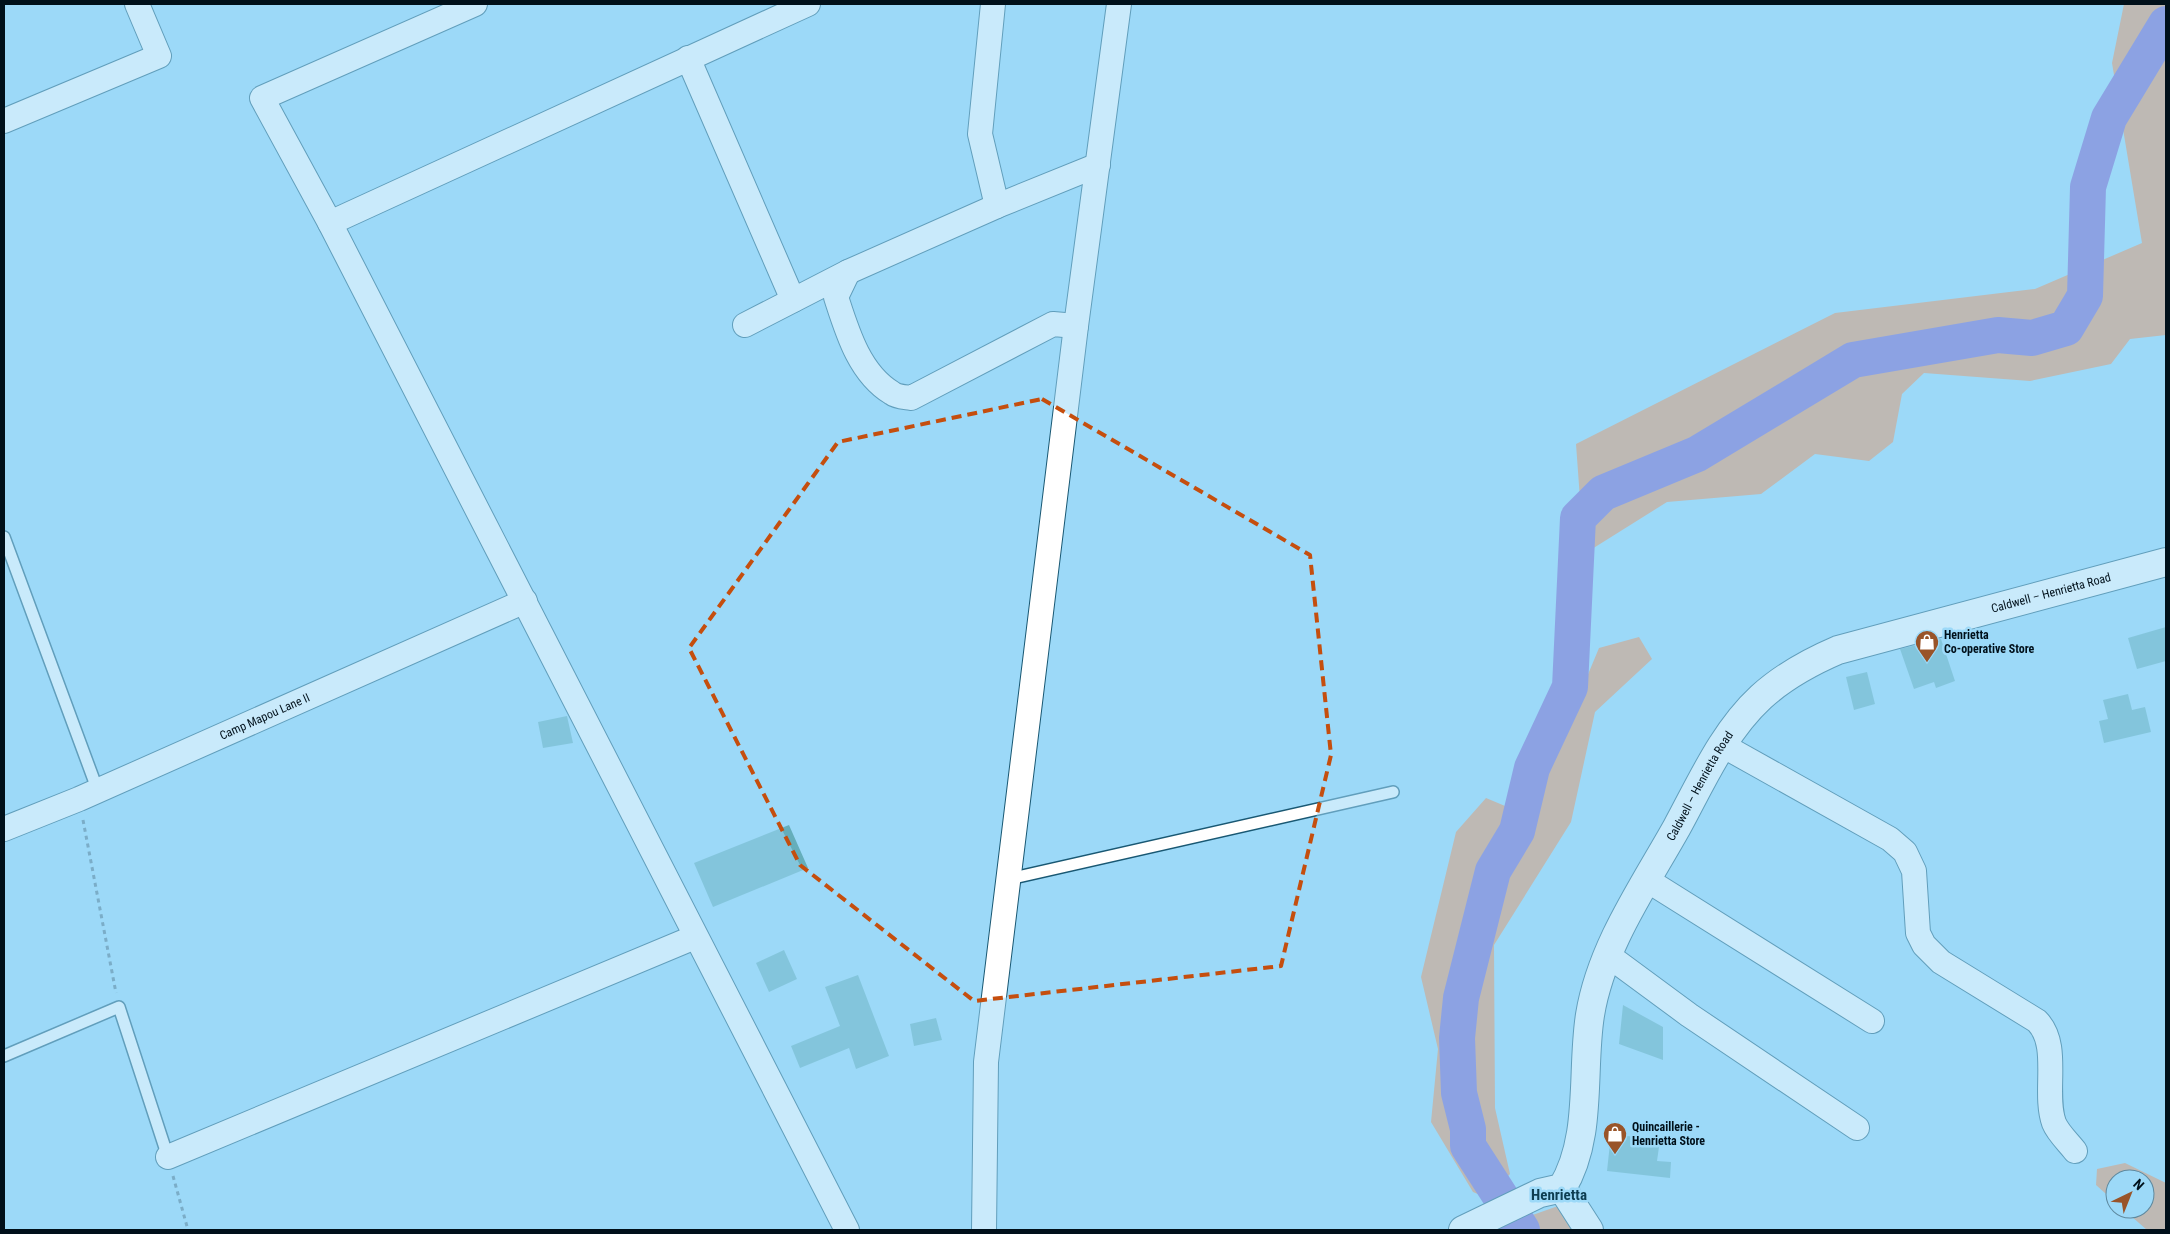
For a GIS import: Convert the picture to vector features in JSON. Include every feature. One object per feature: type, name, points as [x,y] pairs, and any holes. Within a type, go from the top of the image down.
[{"type":"main road","name":"Caldwell – Henrietta Road","points":[[1551,1191],[1572,1172],[1581,1135],[1590,1014],[1596,989],[1617,933],[1722,745],[1761,697],[1805,664],[1838,650],[2166,562]]},
{"type":"main road","points":[[1467,1228],[1551,1191],[1589,1230]]},
{"type":"street","points":[[4,121],[159,56],[137,4]]},
{"type":"street","points":[[993,4],[980,134],[997,206]]},
{"type":"street","points":[[984,1230],[986,1062],[1076,326],[1119,4]]},
{"type":"street","points":[[330,223],[800,5]]},
{"type":"street","points":[[464,6],[262,98],[330,223],[846,1230]]},
{"type":"street","points":[[688,58],[793,300]]},
{"type":"street","points":[[745,325],[848,272],[997,206],[1098,165]]},
{"type":"street","points":[[848,272],[836,296],[848,335],[871,376],[893,395],[911,398],[1053,324],[1076,326]]},
{"type":"street","name":"Camp Mapou Lane II","points":[[4,829],[88,795],[525,602]]},
{"type":"street","points":[[1722,745],[1890,839],[1906,852],[1914,871],[1918,934],[1924,944],[1941,962],[2037,1021],[2044,1028],[2048,1039],[2050,1103],[2055,1124],[2075,1152]]},
{"type":"street","points":[[1647,880],[1872,1021]]},
{"type":"street","points":[[168,1156],[695,937]]},
{"type":"street","points":[[1608,956],[1689,1015],[1857,1128]]},
{"type":"lane","points":[[4,537],[88,795]]},
{"type":"lane","points":[[1009,879],[1393,792]]},
{"type":"lane","points":[[4,1056],[119,1007],[168,1156]]},
{"type":"path","points":[[88,795],[119,1007]]},
{"type":"path","points":[[168,1156],[188,1230]]},
{"type":"highlighted area","points":[[1042,399],[1310,555],[1331,755],[1281,966],[974,1001],[800,865],[689,648],[838,442]]},
{"type":"shaded area","points":[[2124,4],[2166,4],[2166,335],[2130,339],[2111,364],[2030,381],[1924,373],[1902,394],[1893,442],[1869,461],[1815,454],[1761,494],[1667,502],[1584,554],[1576,444],[1835,313],[2035,289],[2142,243],[2112,63]]},
{"type":"shaded area","points":[[1639,637],[1652,659],[1595,712],[1571,822],[1494,945],[1495,1108],[1510,1174],[1487,1198],[1473,1192],[1431,1122],[1438,1049],[1421,977],[1456,832],[1486,798],[1529,816],[1599,648]]},
{"type":"shaded area","points":[[2125,1163],[2137,1169],[2105,1169],[2105,1193],[2096,1185],[2097,1169]]},
{"type":"shaded area","points":[[2155,1178],[2166,1183],[2166,1230],[2147,1230],[2134,1219],[2155,1219]]},
{"type":"shaded area","points":[[1558,1206],[1578,1230],[1512,1230],[1527,1217]]},
{"type":"building","points":[[2166,627],[2166,661],[2137,669],[2128,638]]},
{"type":"building","name":"Henrietta Co-operative Store","points":[[1941,639],[1955,681],[1936,688],[1934,682],[1914,689],[1900,649]]},
{"type":"building","points":[[1867,672],[1875,704],[1854,710],[1846,677]]},
{"type":"building","points":[[2128,694],[2132,710],[2145,707],[2151,732],[2104,743],[2099,721],[2108,719],[2103,700]]},
{"type":"building","points":[[567,716],[573,743],[543,748],[538,722]]},
{"type":"building","points":[[789,825],[808,868],[713,907],[694,863]]},
{"type":"building","points":[[784,950],[797,979],[769,992],[756,963]]},
{"type":"building","points":[[858,975],[889,1056],[856,1069],[849,1048],[800,1068],[791,1046],[840,1026],[825,987]]},
{"type":"building","points":[[1623,1005],[1663,1027],[1663,1060],[1619,1044]]},
{"type":"building","points":[[936,1018],[942,1040],[914,1046],[910,1024]]},
{"type":"building","points":[[1611,1134],[1660,1140],[1657,1161],[1671,1162],[1670,1178],[1607,1171]]},
{"type":"waterway","points":[[1522,1230],[1468,1146],[1468,1129],[1459,1093],[1457,1038],[1461,998],[1493,871],[1517,831],[1532,768],[1570,687],[1578,518],[1603,493],[1697,454],[1853,360],[1998,335],[2032,338],[2066,328],[2085,296],[2088,187],[2109,118],[2166,24]]},
{"type":"place","name":"Henrietta Co-operative Store","points":[[1927,663]]},
{"type":"place","name":"Quincaillerie - Henrietta Store","points":[[1615,1155]]},
{"type":"district","name":"Henrietta","points":[[1559,1195]]}]
